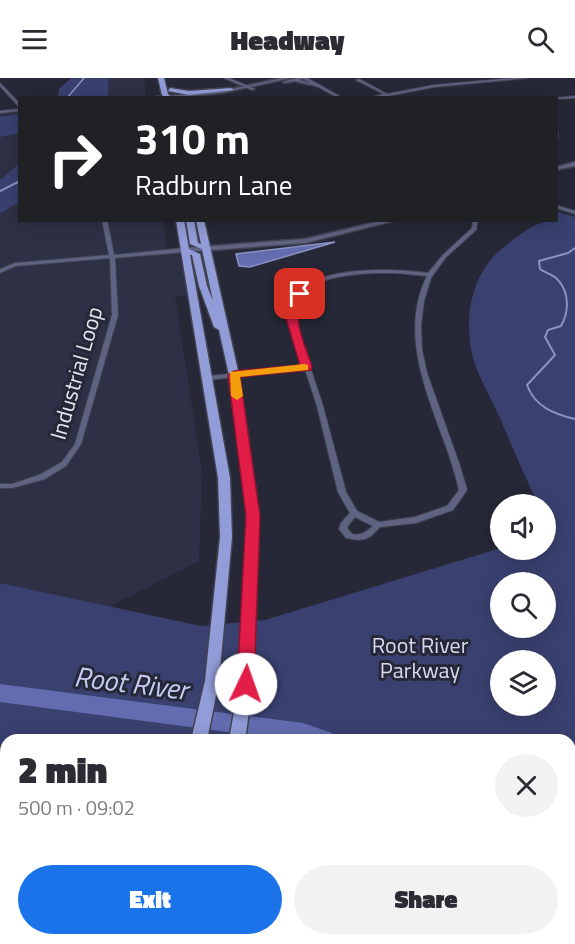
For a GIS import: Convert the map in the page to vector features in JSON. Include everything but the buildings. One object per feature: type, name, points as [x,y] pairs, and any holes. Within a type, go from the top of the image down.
[{"type":"main road","points":[[155,78],[166,96]]},
{"type":"main road","points":[[161,78],[166,96]]},
{"type":"main road","points":[[166,96],[168,78]]},
{"type":"main road","points":[[166,96],[231,90]]},
{"type":"main road","points":[[180,222],[209,378],[224,478],[226,537],[212,676],[200,734]]},
{"type":"main road","points":[[190,222],[194,244],[206,248]]},
{"type":"main road","points":[[200,222],[234,375],[253,516],[246,674],[238,734]]},
{"type":"main road","points":[[185,250],[196,254],[211,312],[227,344]]},
{"type":"street","points":[[226,78],[251,88]]},
{"type":"street","points":[[197,96],[303,78],[338,96]]},
{"type":"street","points":[[378,96],[434,86],[526,78]]},
{"type":"street","points":[[288,80],[317,85]]},
{"type":"street","points":[[358,80],[387,94]]},
{"type":"street","points":[[0,84],[18,106]]},
{"type":"street","points":[[231,90],[251,88]]},
{"type":"street","points":[[558,98],[575,97]]},
{"type":"street","points":[[0,112],[18,108]]},
{"type":"street","points":[[558,168],[575,164]]},
{"type":"street","points":[[558,207],[575,213]]},
{"type":"street","name":"Industrial Loop","points":[[0,486],[12,486],[42,477],[64,464],[78,444],[115,315],[112,256],[104,222]]},
{"type":"street","points":[[0,271],[15,265],[304,241],[385,222]]},
{"type":"street","points":[[429,276],[393,271],[363,271],[336,276],[314,284],[296,299],[291,318],[320,406],[342,492],[354,513],[378,525],[416,520],[442,512],[456,503],[462,490],[458,467],[425,380],[419,356],[417,317],[429,276],[448,253],[474,229],[476,222]]},
{"type":"street","points":[[209,378],[307,367]]},
{"type":"street","points":[[354,513],[343,529],[349,536],[365,537],[378,525]]},
{"type":"shaded area","points":[[144,78],[146,96],[105,96],[102,80]]},
{"type":"shaded area","points":[[18,111],[18,165],[0,180],[0,114]]},
{"type":"shaded area","points":[[18,203],[18,222],[163,222],[167,251],[185,250],[193,295],[175,296],[202,472],[199,561],[109,607],[0,583],[0,214]]},
{"type":"shaded area","points":[[335,242],[250,267],[239,266],[236,254]]},
{"type":"green space","points":[[71,78],[108,78],[108,96],[58,96],[59,89]]},
{"type":"green space","points":[[18,114],[18,133],[0,137],[0,117]]},
{"type":"green space","points":[[18,165],[18,203],[0,214],[0,180]]},
{"type":"green space","name":"Root River Parkway","points":[[558,212],[575,217],[575,734],[0,734],[0,583],[201,626],[265,620],[490,551],[490,560],[556,560],[556,494],[533,494],[482,380],[470,343],[470,312],[477,282],[493,257],[529,228],[545,222],[558,222]]},
{"type":"waterway","points":[[69,96],[84,78]]},
{"type":"waterway","points":[[0,191],[18,182]]},
{"type":"waterway","points":[[575,248],[568,253],[539,261],[540,269],[555,277],[561,284],[566,296],[567,308],[561,326],[548,330],[545,337],[555,355],[527,385],[530,393],[540,404],[560,415],[575,419]]},
{"type":"waterway","name":"Root River","points":[[0,693],[308,734]]},
{"type":"slow traffic","points":[[237,396],[234,375],[304,368]]},
{"type":"route","points":[[246,684],[253,516],[234,375],[307,367],[291,318],[293,304],[300,294]]}]
